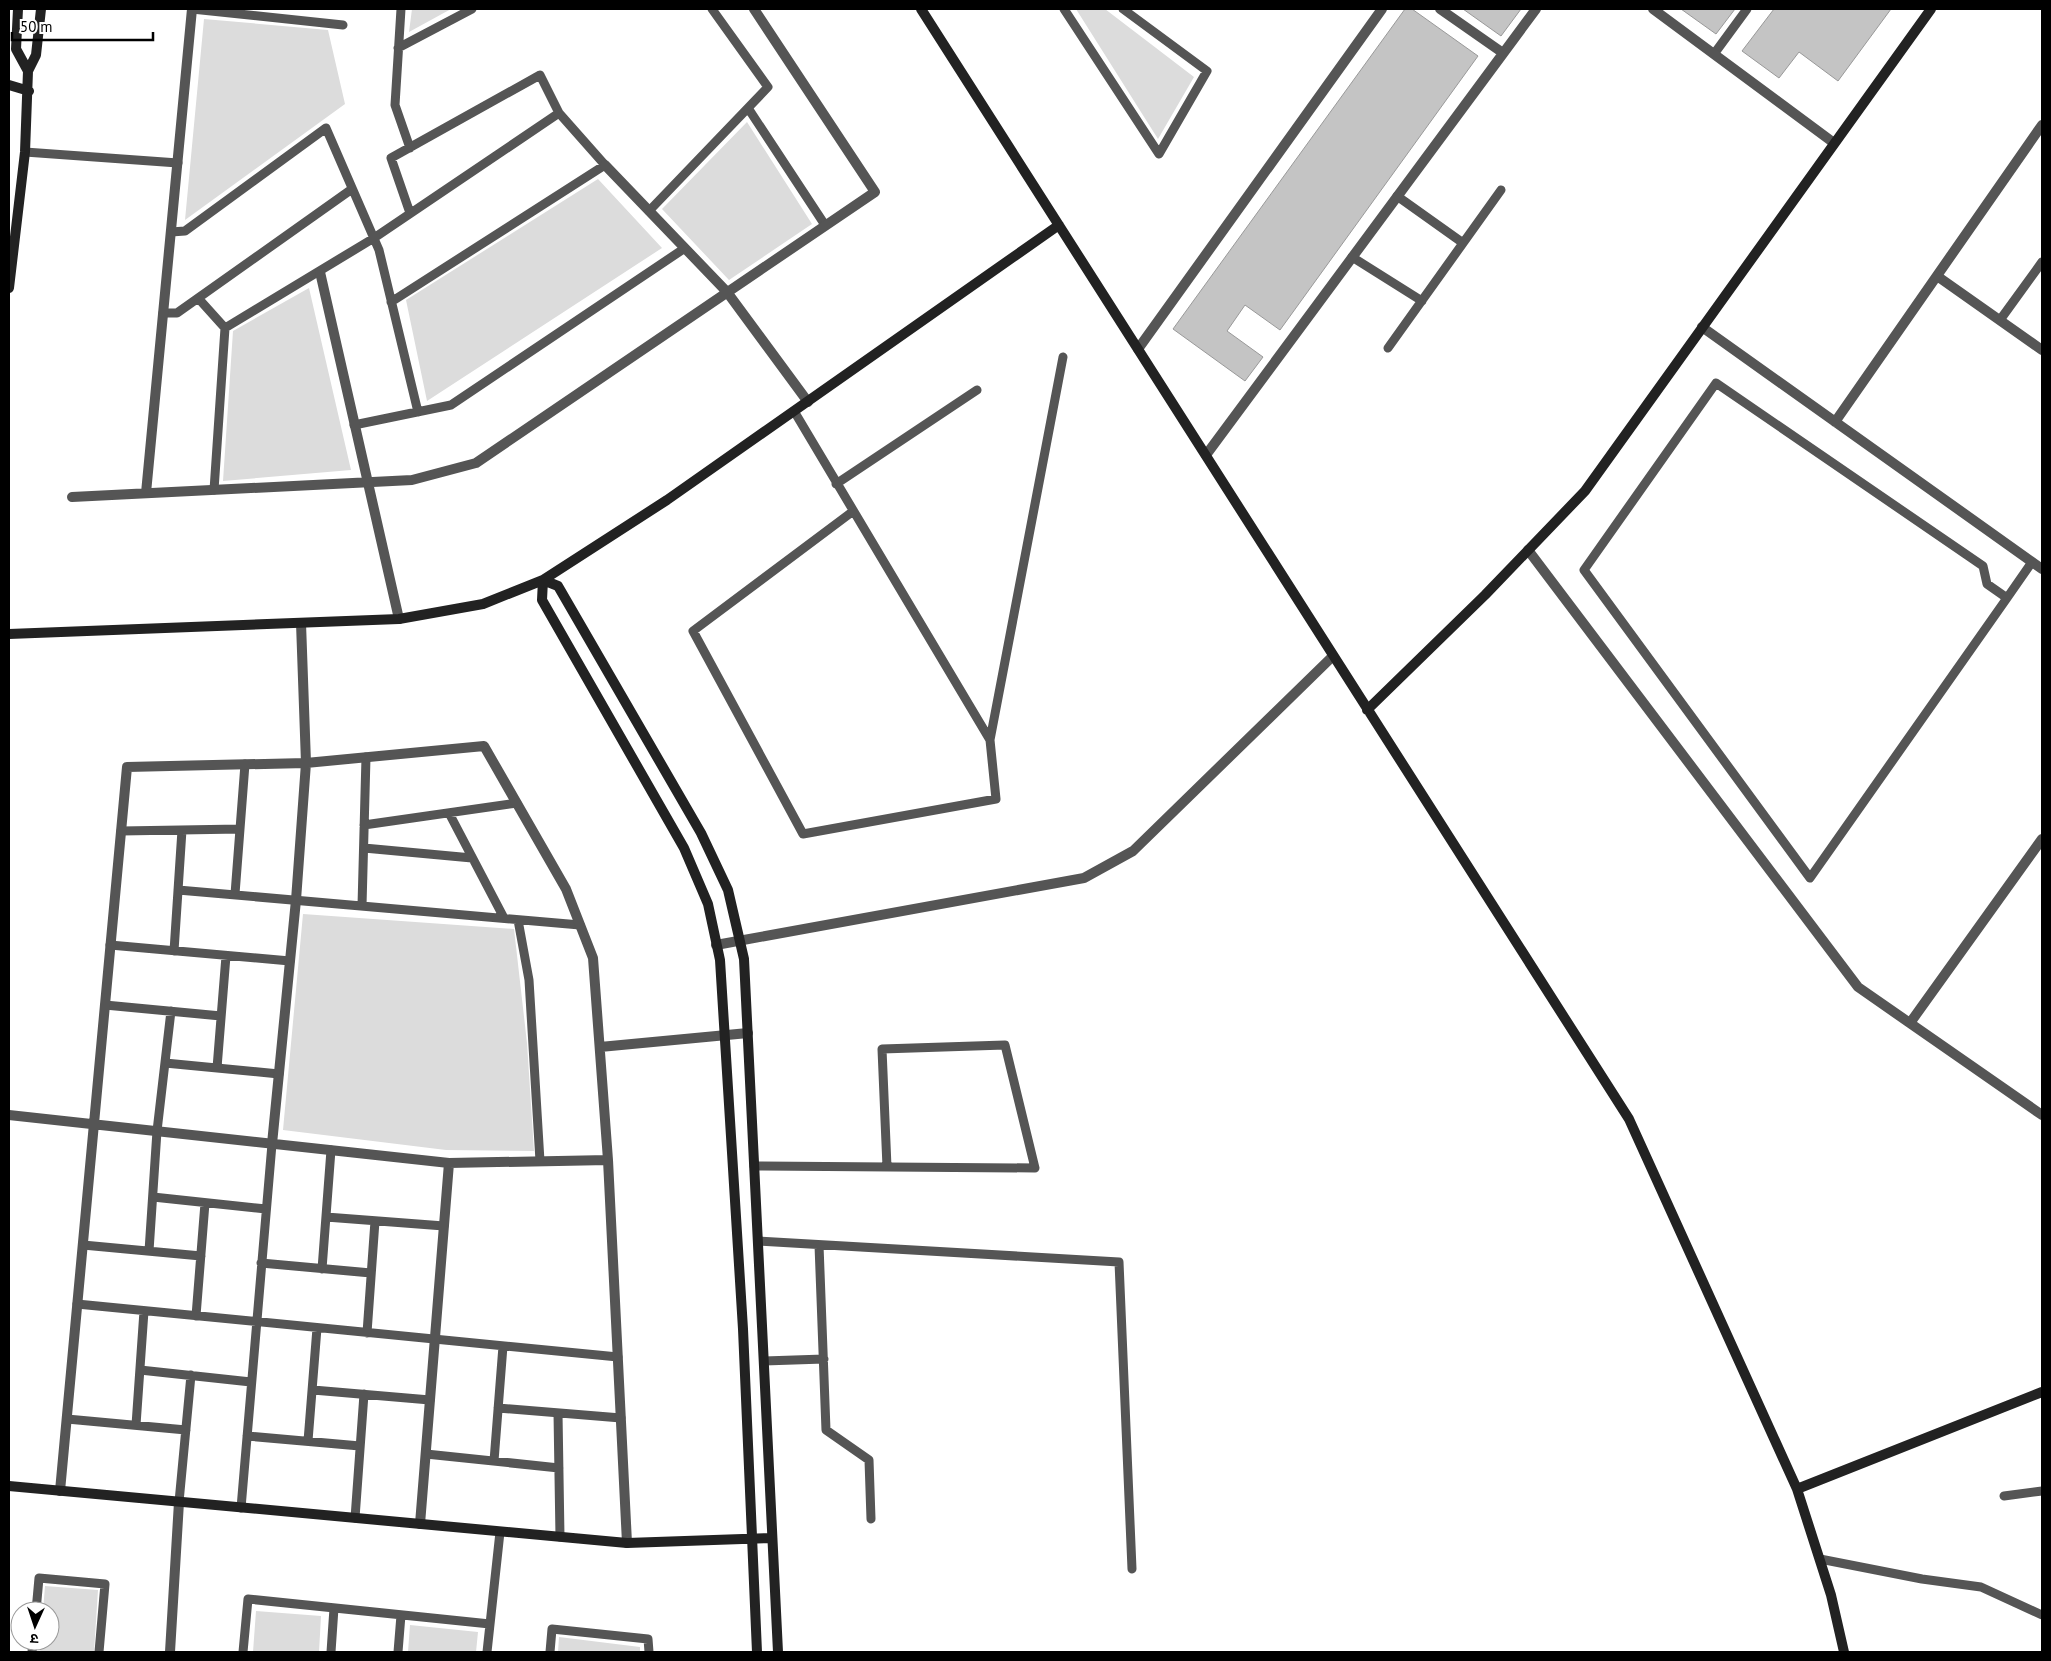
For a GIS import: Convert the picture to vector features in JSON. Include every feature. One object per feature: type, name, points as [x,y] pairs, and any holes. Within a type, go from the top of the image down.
[{"type":"street","points":[[9,288],[25,152],[29,91],[28,71],[16,49],[18,9]]},
{"type":"street","points":[[28,71],[36,56],[41,9]]},
{"type":"street","points":[[146,494],[192,9]]},
{"type":"street","points":[[921,9],[1629,1119],[1798,1489],[1831,1595],[1844,1652]]},
{"type":"street","points":[[1138,349],[1382,9]]},
{"type":"street","points":[[1440,9],[1503,53]]},
{"type":"street","points":[[1206,455],[1536,9]]},
{"type":"street","points":[[1655,9],[1834,143]]},
{"type":"street","points":[[1367,710],[1485,596],[1585,491],[1931,9]]},
{"type":"street","points":[[72,497],[412,480],[476,463],[875,192],[759,10]]},
{"type":"street","points":[[9,85],[29,91]]},
{"type":"street","points":[[1836,422],[2042,125]]},
{"type":"street","points":[[605,165],[727,292],[808,402]]},
{"type":"street","points":[[9,634],[399,619],[483,604],[543,580],[667,500],[1059,225]]},
{"type":"street","points":[[320,272],[399,619]]},
{"type":"street","points":[[1937,276],[2042,350]]},
{"type":"street","points":[[1702,327],[2042,569]]},
{"type":"street","points":[[1528,550],[1858,987],[2041,1111]]},
{"type":"street","points":[[543,580],[558,586],[702,833],[728,890],[740,940],[744,959],[748,1033],[778,1652]]},
{"type":"street","points":[[543,580],[542,600],[684,848],[708,904],[720,960],[742,1328],[756,1652]]},
{"type":"street","points":[[272,1144],[296,900],[306,763],[301,624]]},
{"type":"street","points":[[716,945],[1084,878],[1133,852],[1333,656]]},
{"type":"street","points":[[60,1491],[127,766],[306,763],[484,746],[566,889],[593,958],[608,1160],[627,1543]]},
{"type":"street","points":[[1910,1024],[2042,839]]},
{"type":"street","points":[[600,1047],[748,1033]]},
{"type":"street","points":[[9,1115],[449,1162],[608,1160]]},
{"type":"street","points":[[420,1524],[449,1162]]},
{"type":"street","points":[[1798,1489],[2042,1392]]},
{"type":"street","points":[[9,1486],[627,1543],[772,1538]]},
{"type":"street","points":[[170,1652],[180,1502]]},
{"type":"lane","points":[[192,9],[343,25]]},
{"type":"lane","points":[[402,9],[395,105],[410,148]]},
{"type":"lane","points":[[398,48],[472,9]]},
{"type":"lane","points":[[649,211],[768,87],[712,9]]},
{"type":"lane","points":[[1064,9],[1159,154],[1207,71],[1123,9]]},
{"type":"lane","points":[[1714,54],[1747,9]]},
{"type":"lane","points":[[391,302],[605,165],[559,113],[540,75],[391,158],[410,213]]},
{"type":"lane","points":[[748,108],[825,225]]},
{"type":"lane","points":[[225,328],[374,238],[559,113]]},
{"type":"lane","points":[[171,232],[185,231],[326,128],[379,250],[418,412]]},
{"type":"lane","points":[[25,152],[178,163]]},
{"type":"lane","points":[[163,313],[177,314],[352,189]]},
{"type":"lane","points":[[1388,348],[1501,190]]},
{"type":"lane","points":[[1397,196],[1464,243]]},
{"type":"lane","points":[[354,425],[451,405],[684,248]]},
{"type":"lane","points":[[1352,257],[1422,301]]},
{"type":"lane","points":[[2000,320],[2042,262]]},
{"type":"lane","points":[[198,298],[225,328],[214,490]]},
{"type":"lane","points":[[852,512],[693,630],[804,834],[996,799],[990,740],[1063,356]]},
{"type":"lane","points":[[2007,598],[1987,584],[1982,566],[1716,383],[1584,570],[1810,878],[2007,598],[2032,562]]},
{"type":"lane","points":[[836,484],[977,390]]},
{"type":"lane","points":[[794,412],[852,512],[990,740]]},
{"type":"lane","points":[[362,906],[366,757]]},
{"type":"lane","points":[[234,894],[245,764]]},
{"type":"lane","points":[[364,825],[517,803]]},
{"type":"lane","points":[[449,813],[504,918]]},
{"type":"lane","points":[[121,831],[240,829]]},
{"type":"lane","points":[[174,950],[182,830]]},
{"type":"lane","points":[[364,848],[472,858]]},
{"type":"lane","points":[[178,890],[580,925]]},
{"type":"lane","points":[[518,920],[529,980],[540,1161]]},
{"type":"lane","points":[[110,945],[290,961]]},
{"type":"lane","points":[[217,1068],[226,956]]},
{"type":"lane","points":[[105,1005],[222,1016]]},
{"type":"lane","points":[[149,1251],[157,1131],[171,1011]]},
{"type":"lane","points":[[754,1166],[888,1167],[1035,1168],[1005,1045],[882,1049],[888,1167]]},
{"type":"lane","points":[[165,1063],[279,1074]]},
{"type":"lane","points":[[241,1508],[272,1144]]},
{"type":"lane","points":[[322,1269],[331,1150]]},
{"type":"lane","points":[[152,1197],[266,1209]]},
{"type":"lane","points":[[196,1316],[205,1203]]},
{"type":"lane","points":[[326,1217],[444,1226]]},
{"type":"lane","points":[[367,1333],[375,1221]]},
{"type":"lane","points":[[758,1242],[1119,1262],[1132,1569]]},
{"type":"lane","points":[[83,1245],[201,1256]]},
{"type":"lane","points":[[820,1245],[826,1430],[869,1460],[871,1519]]},
{"type":"lane","points":[[262,1263],[371,1273]]},
{"type":"lane","points":[[78,1304],[618,1357]]},
{"type":"lane","points":[[136,1425],[144,1311]]},
{"type":"lane","points":[[308,1441],[317,1328]]},
{"type":"lane","points":[[494,1461],[503,1346]]},
{"type":"lane","points":[[764,1361],[824,1359]]},
{"type":"lane","points":[[140,1370],[251,1382]]},
{"type":"lane","points":[[180,1502],[191,1375]]},
{"type":"lane","points":[[312,1390],[430,1400]]},
{"type":"lane","points":[[355,1518],[364,1394]]},
{"type":"lane","points":[[498,1408],[621,1418]]},
{"type":"lane","points":[[558,1413],[560,1537]]},
{"type":"lane","points":[[67,1419],[186,1430]]},
{"type":"lane","points":[[247,1436],[360,1446]]},
{"type":"lane","points":[[426,1454],[559,1468]]},
{"type":"lane","points":[[2004,1496],[2042,1491]]},
{"type":"lane","points":[[487,1652],[500,1532]]},
{"type":"lane","points":[[1820,1559],[1922,1579],[1982,1587],[2042,1615]]},
{"type":"lane","points":[[37,1601],[39,1578],[105,1584],[99,1652]]},
{"type":"lane","points":[[243,1652],[248,1600],[490,1624]]},
{"type":"lane","points":[[331,1652],[334,1608]]},
{"type":"lane","points":[[398,1652],[401,1615]]},
{"type":"lane","points":[[550,1652],[552,1629],[648,1639],[649,1652]]},
{"type":"shaded area","points":[[412,9],[451,9],[409,32]]},
{"type":"shaded area","points":[[1076,9],[1105,9],[1194,77],[1158,139]]},
{"type":"shaded area","points":[[204,19],[328,30],[345,104],[185,220]]},
{"type":"shaded area","points":[[747,122],[812,224],[729,280],[662,209]]},
{"type":"shaded area","points":[[598,179],[662,248],[427,401],[406,300]]},
{"type":"shaded area","points":[[309,288],[351,470],[223,481],[233,331]]},
{"type":"shaded area","points":[[303,914],[514,929],[527,1043],[534,1151],[446,1150],[283,1130]]},
{"type":"shaded area","points":[[45,1586],[98,1590],[94,1652],[40,1652],[60,1651],[60,1601],[44,1601]]},
{"type":"shaded area","points":[[256,1611],[321,1616],[319,1652],[253,1652]]},
{"type":"shaded area","points":[[410,1625],[478,1632],[476,1652],[408,1652]]},
{"type":"shaded area","points":[[559,1637],[640,1647],[640,1652],[558,1652]]},
{"type":"building","points":[[1405,9],[1412,9],[1478,56],[1280,330],[1245,305],[1227,331],[1263,357],[1245,381],[1173,329]]},
{"type":"building","points":[[1463,9],[1521,9],[1501,36]]},
{"type":"building","points":[[1681,9],[1735,9],[1716,34]]},
{"type":"building","points":[[1774,9],[1891,9],[1838,81],[1799,52],[1779,78],[1742,51]]}]
